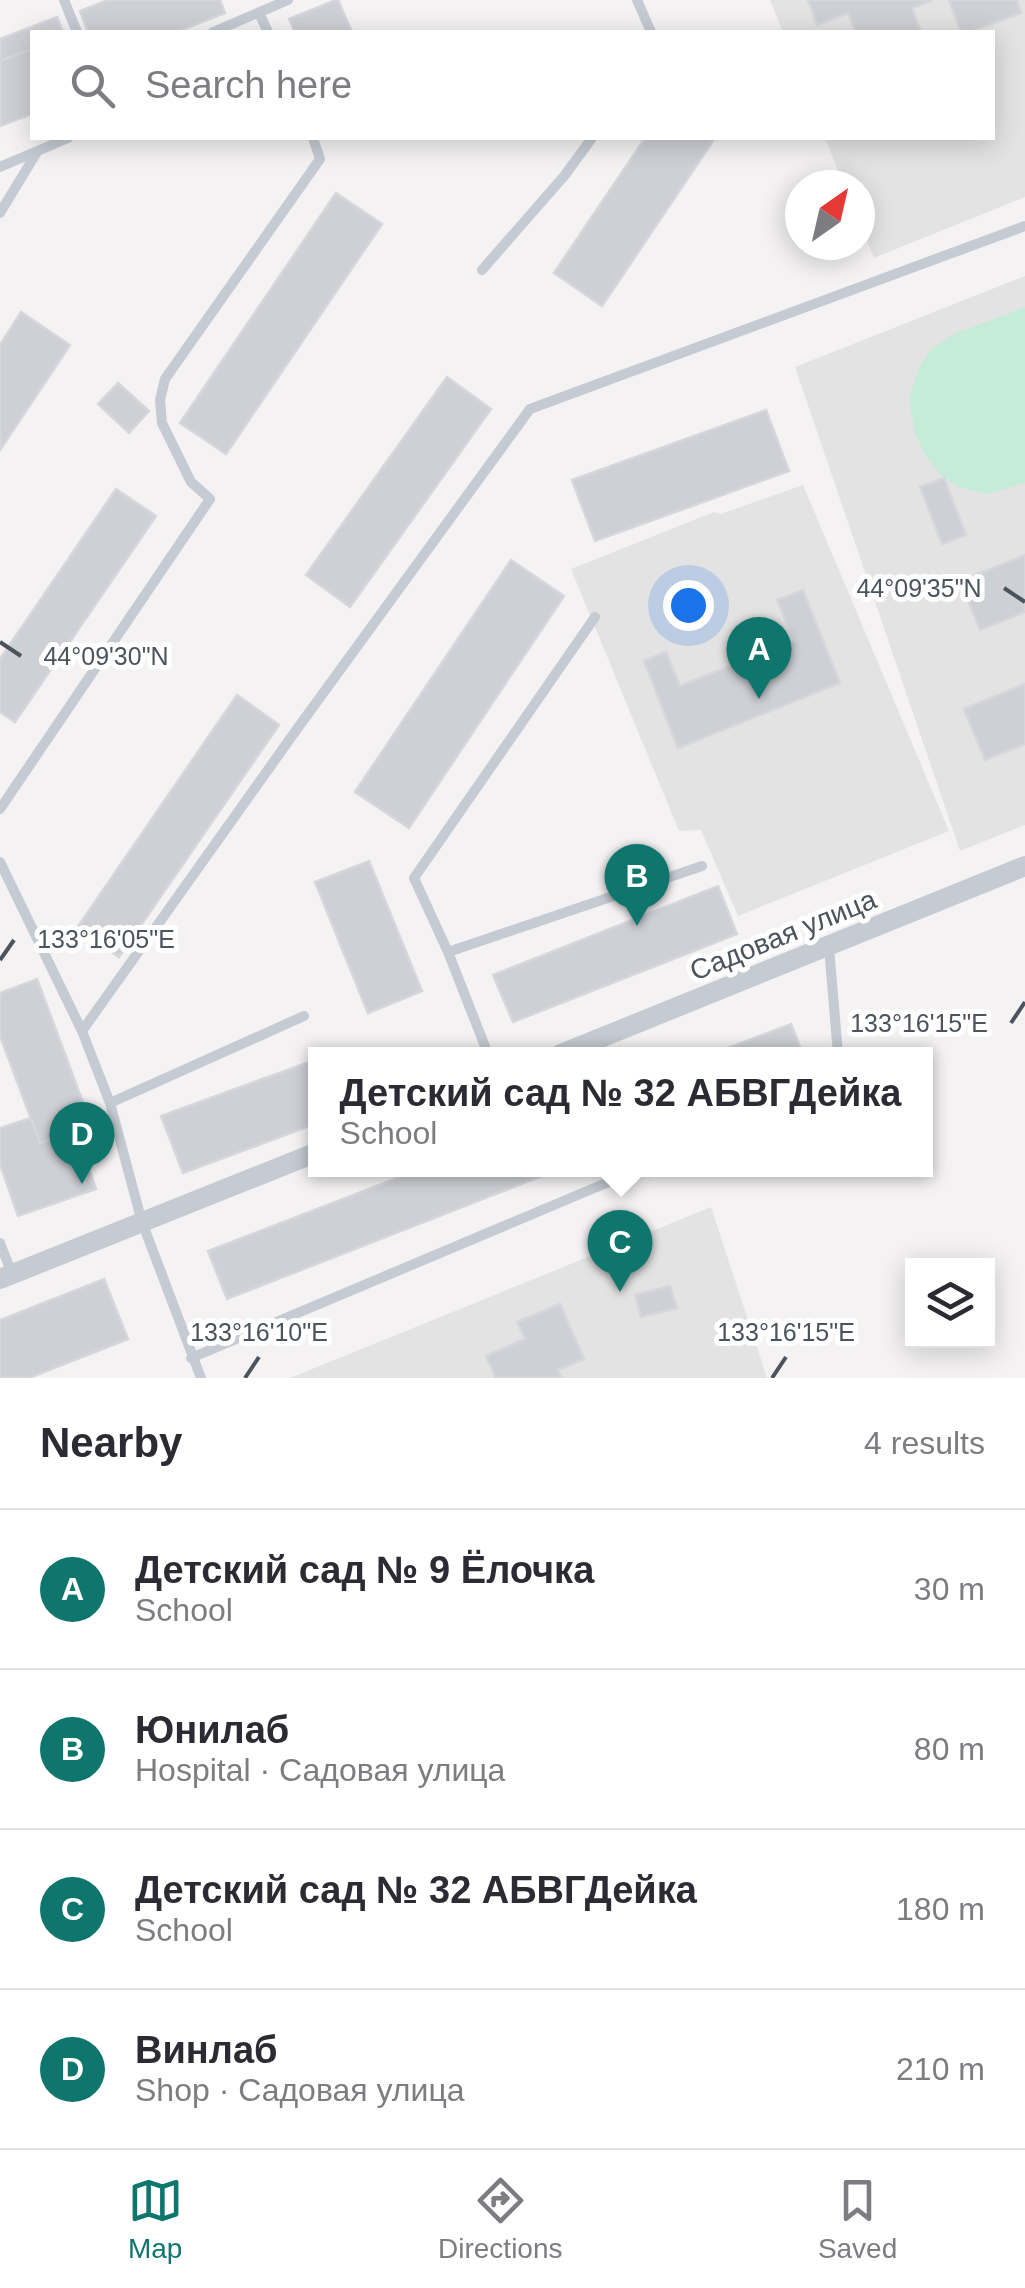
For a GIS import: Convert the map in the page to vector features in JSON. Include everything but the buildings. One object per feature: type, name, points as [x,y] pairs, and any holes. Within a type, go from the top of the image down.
[{"type":"street","name":"Садовая улица","points":[[578,1047],[1025,866]]},
{"type":"street","points":[[6,1277],[308,1156]]},
{"type":"lane","points":[[64,0],[76,30]]},
{"type":"lane","points":[[218,30],[288,0]]},
{"type":"lane","points":[[637,0],[650,30]]},
{"type":"lane","points":[[259,13],[267,30]]},
{"type":"lane","points":[[0,167],[63,140]]},
{"type":"lane","points":[[0,809],[210,500],[191,482],[162,422],[160,400],[166,379],[320,160],[315,140]]},
{"type":"lane","points":[[482,270],[591,140]]},
{"type":"lane","points":[[0,214],[37,151]]},
{"type":"lane","points":[[82,1032],[530,409],[1025,226]]},
{"type":"lane","points":[[485,1047],[414,878],[595,617]]},
{"type":"lane","points":[[0,862],[82,1032],[110,1103],[142,1222],[200,1378]]},
{"type":"lane","points":[[448,952],[702,866]]},
{"type":"lane","points":[[829,946],[837,1047]]},
{"type":"lane","points":[[110,1103],[304,1016]]},
{"type":"lane","points":[[191,1358],[620,1177]]},
{"type":"lane","points":[[0,1244],[6,1277]]},
{"type":"shaded area","points":[[770,0],[1025,0],[1025,197],[875,258],[875,170],[838,170],[826,140],[995,140],[995,30],[782,30]]},
{"type":"shaded area","points":[[1025,276],[1025,825],[960,851],[795,367]]},
{"type":"shaded area","points":[[803,485],[949,831],[738,916],[701,830],[679,831],[571,569],[714,512],[721,514]]},
{"type":"shaded area","points":[[711,1207],[767,1378],[290,1378]]},
{"type":"green space","points":[[1025,307],[1025,483],[987,494],[958,487],[940,474],[915,434],[909,398],[920,366],[930,350],[954,334]]},
{"type":"place","name":"Детский сад № 9 Ёлочка","points":[[759,699]]},
{"type":"place","name":"Юнилаб","points":[[637,926]]},
{"type":"place","name":"Винлаб","points":[[82,1184]]},
{"type":"place","name":"Детский сад № 32 АБВГДейка","points":[[620,1292]]}]
